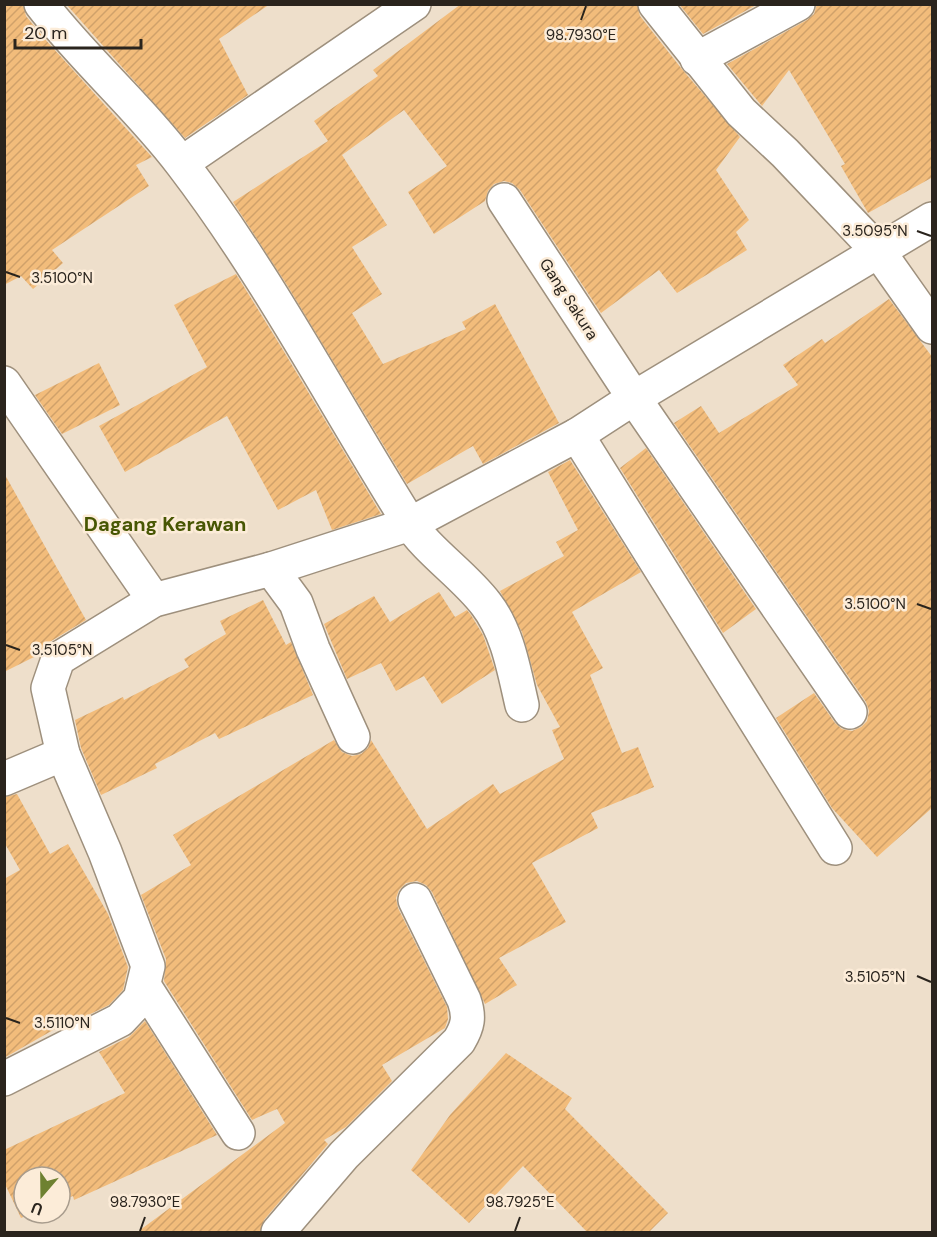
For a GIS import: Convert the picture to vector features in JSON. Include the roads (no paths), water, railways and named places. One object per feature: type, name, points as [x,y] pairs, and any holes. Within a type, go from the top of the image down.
[{"type":"street","points":[[41,4],[68,39],[134,106],[182,163],[283,315],[410,524],[486,604],[506,640],[522,705]]},
{"type":"street","points":[[182,163],[414,4]]},
{"type":"street","points":[[655,4],[741,112],[785,153],[879,252],[933,327]]},
{"type":"street","points":[[697,59],[798,4]]},
{"type":"street","name":"Gang Sakura","points":[[504,200],[634,398],[850,712]]},
{"type":"street","points":[[4,1079],[120,1020],[140,999],[145,987],[148,966],[105,852],[63,754],[48,688],[58,659],[154,600],[271,569],[410,524],[577,435],[634,398],[933,219]]},
{"type":"street","points":[[4,383],[154,600]]},
{"type":"street","points":[[577,435],[835,848]]},
{"type":"street","points":[[271,569],[296,603],[313,649],[353,737]]},
{"type":"street","points":[[4,779],[63,754]]},
{"type":"street","points":[[278,1233],[344,1155],[459,1041],[466,1029],[469,1016],[464,1000],[416,900]]},
{"type":"street","points":[[145,987],[238,1132]]},
{"type":"district","name":"Dagang Kerawan","points":[[165,524]]}]
